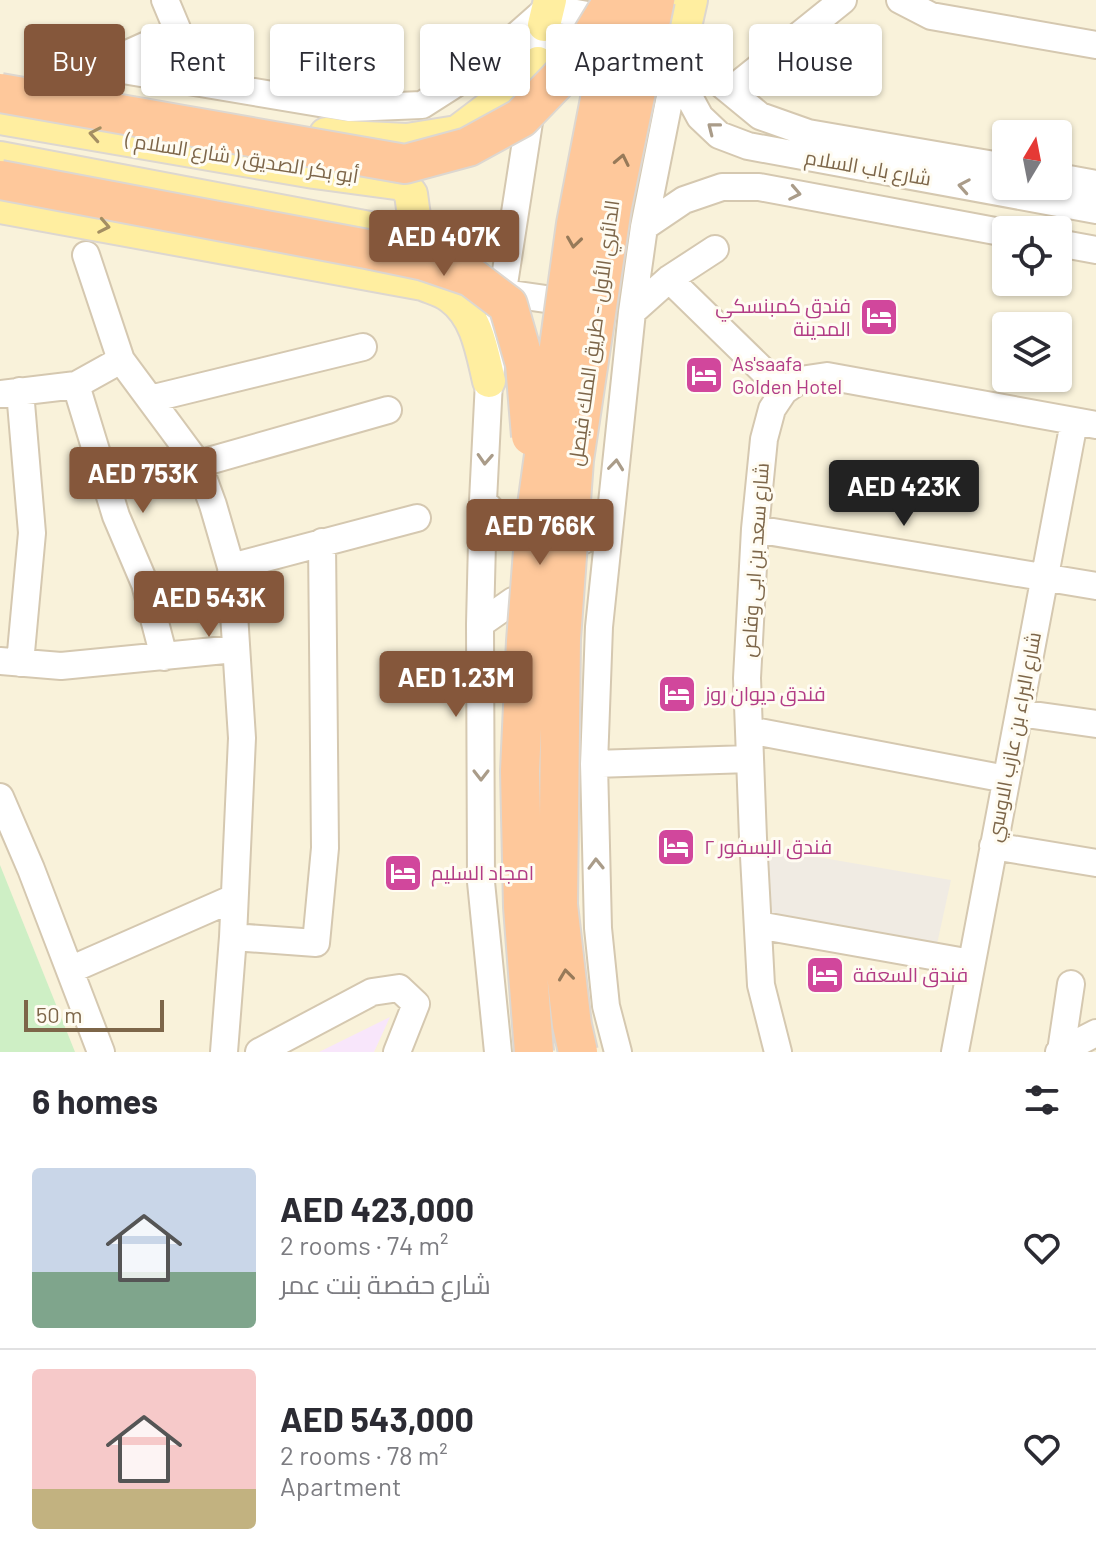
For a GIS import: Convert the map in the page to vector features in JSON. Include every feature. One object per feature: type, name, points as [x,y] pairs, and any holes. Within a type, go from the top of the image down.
[{"type":"highway","name":"( شارع السلام ) أبو بكر الصديق","points":[[0,93],[405,164],[468,147],[521,118],[577,60],[617,0]]},
{"type":"highway","name":"الدائري الأول - طريق الملك فيصل","points":[[534,1052],[523,907],[520,771],[536,513],[576,224],[617,0]]},
{"type":"highway","name":"الدائري الأول - طريق الملك فيصل","points":[[578,1052],[558,905],[562,624],[574,460],[612,207],[655,0]]},
{"type":"highway","points":[[0,180],[367,249],[424,261],[471,277],[508,305],[525,364],[536,513]]},
{"type":"main road","points":[[686,24],[691,0]]},
{"type":"main road","points":[[118,96],[345,137],[407,140],[457,132],[506,95],[538,63]]},
{"type":"main road","points":[[0,75],[24,79]]},
{"type":"main road","name":"( شارع السلام ) أبو بكر الصديق","points":[[0,118],[314,172],[403,184]]},
{"type":"main road","points":[[401,234],[414,216],[411,194],[403,184],[470,163],[528,127]]},
{"type":"main road","points":[[308,131],[314,172]]},
{"type":"main road","name":"( شارع السلام ) أبو بكر الصديق","points":[[0,158],[401,234],[458,253],[504,289]]},
{"type":"main road","points":[[0,207],[423,284],[450,295],[469,315],[481,345],[489,381]]},
{"type":"street","points":[[125,54],[178,31],[165,0]]},
{"type":"street","points":[[733,89],[843,0]]},
{"type":"street","points":[[900,0],[931,16],[1096,45]]},
{"type":"street","points":[[125,70],[349,108],[422,105],[480,68],[546,8]]},
{"type":"street","points":[[546,8],[634,24]]},
{"type":"street","points":[[498,1052],[481,882],[483,501],[489,381],[546,8]]},
{"type":"street","points":[[733,94],[760,116],[808,133],[992,165]]},
{"type":"street","points":[[618,1052],[606,1006],[598,928],[594,764],[599,627],[632,312],[644,227],[670,96]]},
{"type":"street","name":"شارع باب السلام","points":[[689,96],[700,117],[719,135],[748,146],[1096,210]]},
{"type":"street","points":[[1072,180],[1096,184]]},
{"type":"street","name":"شارع باب السلام","points":[[644,227],[684,200],[722,187],[759,187],[992,230]]},
{"type":"street","points":[[1072,246],[1096,250]]},
{"type":"street","points":[[632,312],[669,279],[715,249]]},
{"type":"street","points":[[86,255],[121,360],[198,464],[231,567],[242,738],[233,937],[224,1052]]},
{"type":"street","points":[[669,279],[784,391],[800,380],[827,376],[1085,424]]},
{"type":"street","points":[[504,289],[632,312]]},
{"type":"street","points":[[150,399],[363,347]]},
{"type":"street","points":[[121,360],[76,385],[10,392],[32,533],[10,662],[61,666],[235,649]]},
{"type":"street","points":[[76,385],[116,516],[145,584],[164,657]]},
{"type":"street","name":"شارع سعد بن ابى وقاص","points":[[778,1052],[761,985],[747,678],[755,529],[764,439],[772,409],[784,391]]},
{"type":"street","points":[[198,464],[388,410]]},
{"type":"street","name":"شارع البراء بن عازب الاوسي","points":[[955,1052],[1044,577],[1085,424]]},
{"type":"street","points":[[483,501],[509,529],[546,543],[584,540],[610,521]]},
{"type":"street","points":[[231,567],[417,518]]},
{"type":"street","points":[[755,529],[1096,586]]},
{"type":"street","points":[[233,937],[316,943],[325,848],[322,542]]},
{"type":"street","points":[[480,624],[513,601],[543,598],[576,603],[599,627]]},
{"type":"street","points":[[1019,713],[1096,724]]},
{"type":"street","points":[[749,730],[1006,779]]},
{"type":"street","points":[[594,764],[750,759]]},
{"type":"street","points":[[0,797],[101,1052]]},
{"type":"street","points":[[993,846],[1096,863]]},
{"type":"street","points":[[70,970],[234,898]]},
{"type":"street","points":[[758,925],[971,963]]},
{"type":"street","points":[[1060,1051],[1071,984]]},
{"type":"street","points":[[259,1052],[372,992],[399,988],[416,1004],[397,1052]]},
{"type":"street","points":[[1060,1051],[1096,1033]]},
{"type":"shaded area","points":[[0,0],[1096,0],[1096,1052],[0,1052]]},
{"type":"shaded area","points":[[765,848],[951,880],[935,953],[762,922]]},
{"type":"shaded area","points":[[390,1017],[374,1052],[319,1052]]},
{"type":"green space","points":[[0,865],[75,1052],[0,1052]]},
{"type":"place","name":"فندق كمبنسكي المدينة","points":[[879,317]]},
{"type":"place","name":"As'saafa Golden Hotel","points":[[704,375]]},
{"type":"place","name":"فندق ديوان روز","points":[[677,694]]},
{"type":"place","name":"فندق البسفور ٢","points":[[676,847]]},
{"type":"place","name":"امجاد السلیم","points":[[403,873]]},
{"type":"place","name":"فندق السعفة","points":[[825,975]]}]
